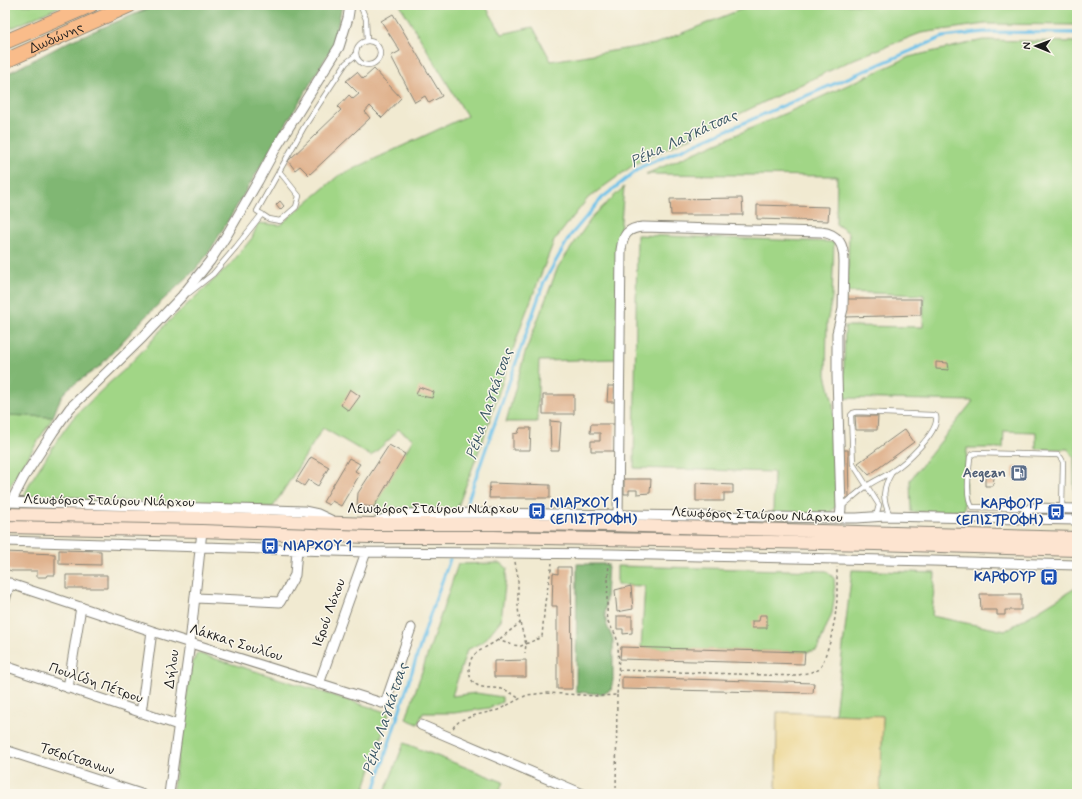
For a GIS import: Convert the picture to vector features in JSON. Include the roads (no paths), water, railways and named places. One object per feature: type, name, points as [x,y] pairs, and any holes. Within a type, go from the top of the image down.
[{"type":"main road","name":"Δωδώνης","points":[[5,42],[91,5]]},
{"type":"main road","name":"Δωδώνης","points":[[5,61],[130,5]]},
{"type":"main road","name":"Λεωφόρος Σταύρου Νιάρχου","points":[[5,514],[208,518],[370,524],[598,525],[1077,538]]},
{"type":"main road","name":"Λεωφόρος Σταύρου Νιάρχου","points":[[5,527],[202,531],[368,537],[493,537],[868,544],[1077,550]]},
{"type":"street","points":[[8,502],[70,408],[173,306],[199,276],[219,249],[277,146],[339,47],[348,18],[350,5]]},
{"type":"street","points":[[618,515],[621,250],[623,239],[627,232],[634,228],[643,227],[821,232],[832,234],[839,241],[844,254],[843,309],[837,333],[840,518]]},
{"type":"street","points":[[8,502],[304,511],[318,514],[337,523]]},
{"type":"street","points":[[1019,519],[1031,508],[1077,509]]},
{"type":"street","points":[[370,524],[397,514],[488,513],[840,518],[890,516],[1077,520]]},
{"type":"street","name":"Δήλου","points":[[168,794],[196,598],[202,531]]},
{"type":"street","points":[[5,541],[366,552],[610,554],[1077,566]]},
{"type":"street","points":[[196,598],[280,602],[295,575],[298,550]]},
{"type":"street","name":"Ιερού Λόχου","points":[[319,684],[366,552]]},
{"type":"street","points":[[5,600],[7,582]]},
{"type":"street","name":"Λάκκας Σουλίου","points":[[7,582],[152,631],[382,703],[386,701],[411,628]]},
{"type":"street","points":[[68,688],[81,607]]},
{"type":"street","points":[[141,712],[152,631]]},
{"type":"street","name":"Πουλίδη Πέτρου","points":[[5,666],[178,725]]},
{"type":"street","points":[[421,725],[583,794]]},
{"type":"street","name":"Τσερίτσανων","points":[[5,750],[141,794]]},
{"type":"lane","points":[[360,5],[366,19],[367,40]]},
{"type":"lane","points":[[367,40],[378,45],[380,57],[378,61],[371,65],[366,65],[360,62],[356,55],[359,44],[367,40]]},
{"type":"lane","points":[[279,172],[299,196],[296,207],[280,221],[269,219],[257,211],[304,127],[346,63],[356,55]]},
{"type":"lane","points":[[173,306],[213,274],[262,214]]},
{"type":"lane","points":[[841,508],[866,486],[892,472],[914,453],[923,444],[931,432],[935,424],[936,416],[857,412],[851,415],[853,464],[866,486],[879,505],[876,516]]},
{"type":"lane","points":[[1031,508],[972,507],[969,501],[968,493],[970,457],[976,453],[1058,455],[1063,462],[1062,508]]},
{"type":"lane","points":[[890,516],[884,496],[887,481],[892,472]]},
{"type":"waterway","name":"Ρέμα Λαγκάτσας","points":[[467,503],[544,282],[570,236],[602,198],[641,167],[943,37],[985,32],[1077,33]]},
{"type":"waterway","name":"Ρέμα Λαγκάτσας","points":[[373,794],[430,615],[450,559]]},
{"type":"place","name":"Aegean","points":[[1019,473]]},
{"type":"place","name":"ΝΙΑΡΧΟΥ 1 (ΕΠΙΣΤΡΟΦΗ)","points":[[537,511]]},
{"type":"place","name":"ΚΑΡΦΟΥΡ (ΕΠΙΣΤΡΟΦΗ)","points":[[1056,512]]},
{"type":"place","name":"ΝΙΑΡΧΟΥ 1","points":[[270,546]]},
{"type":"place","name":"ΚΑΡΦΟΥΡ","points":[[1049,577]]}]
